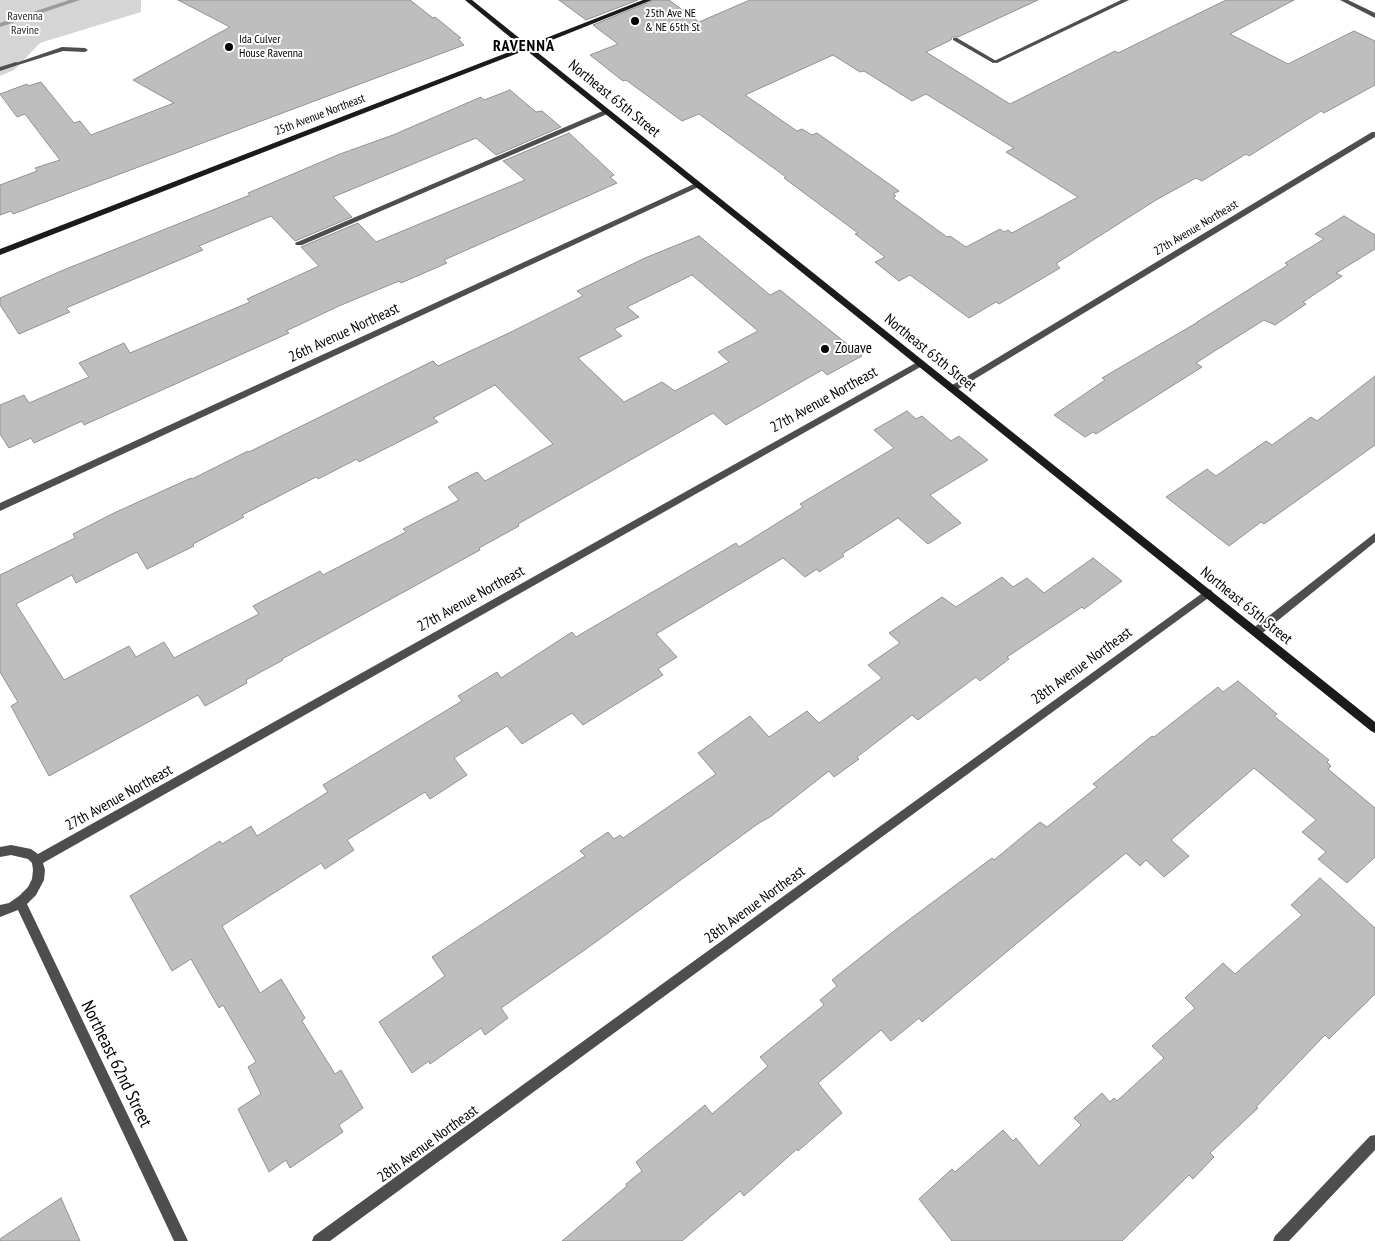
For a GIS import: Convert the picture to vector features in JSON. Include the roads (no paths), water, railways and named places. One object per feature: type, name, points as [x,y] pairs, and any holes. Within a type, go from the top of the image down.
[{"type":"main road","name":"Northeast 65th Street","points":[[468,0],[1375,728]]},
{"type":"main road","name":"25th Avenue Northeast","points":[[0,252],[526,46],[649,0]]},
{"type":"street","points":[[955,39],[995,62],[1126,0]]},
{"type":"street","points":[[1343,0],[1375,16]]},
{"type":"street","points":[[0,69],[62,49],[85,50]]},
{"type":"street","points":[[299,243],[608,112]]},
{"type":"street","name":"27th Avenue Northeast","points":[[952,388],[1375,134]]},
{"type":"street","name":"26th Avenue Northeast","points":[[0,507],[699,185]]},
{"type":"street","name":"27th Avenue Northeast","points":[[37,861],[921,363]]},
{"type":"street","points":[[1256,632],[1375,537]]},
{"type":"street","name":"28th Avenue Northeast","points":[[319,1241],[1208,593]]},
{"type":"street","points":[[0,852],[21,850],[31,854],[37,861],[40,870],[38,880],[32,891],[20,902],[0,911]]},
{"type":"street","name":"Northeast 62nd Street","points":[[20,902],[182,1241]]},
{"type":"street","points":[[1280,1241],[1375,1141]]},
{"type":"waterway","points":[[0,25],[76,0]]},
{"type":"place","name":"25th Ave NE & NE 65th St","points":[[635,21]]},
{"type":"place","name":"Ida Culver House Ravenna","points":[[229,47]]},
{"type":"place","name":"Zouave","points":[[825,349]]},
{"type":"district","name":"RAVENNA","points":[[524,46]]},
{"type":"park label","name":"Ravenna Ravine","points":[[25,24]]}]
